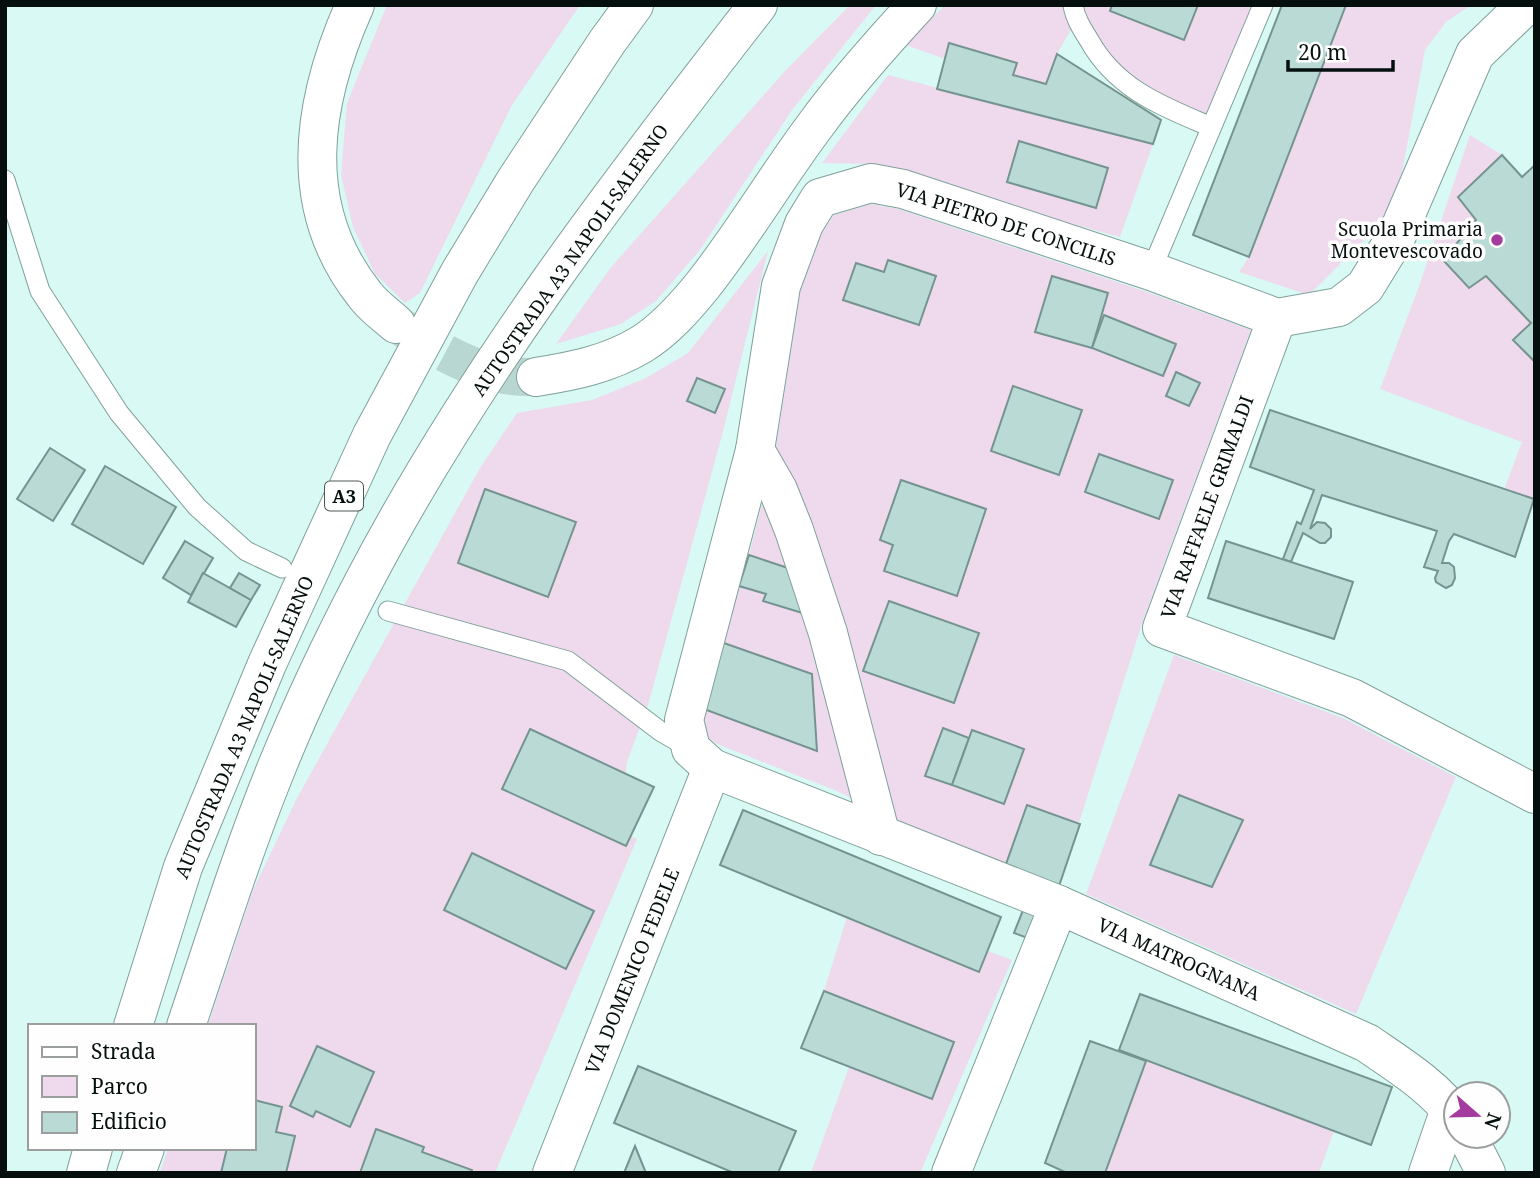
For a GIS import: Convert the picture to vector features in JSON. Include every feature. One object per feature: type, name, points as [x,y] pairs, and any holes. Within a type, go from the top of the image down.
[{"type":"main road","points":[[355,5],[340,39],[325,85],[317,175],[323,212],[334,243],[366,297],[396,324]]},
{"type":"main road","name":"A3","points":[[516,180],[572,60],[605,5]]},
{"type":"main road","name":"AUTOSTRADA A3 NAPOLI-SALERNO","points":[[134,1024],[183,867],[267,664],[372,435],[460,272],[516,180],[634,5]]},
{"type":"main road","name":"AUTOSTRADA A3 NAPOLI-SALERNO","points":[[187,1024],[233,885],[277,768],[321,667],[372,568],[480,383],[541,293],[758,5]]},
{"type":"main road","points":[[536,377],[575,371],[609,361],[643,344],[664,328],[716,268],[825,113],[858,71],[917,5]]},
{"type":"main road","points":[[1278,318],[1339,307],[1366,287],[1397,235],[1475,54],[1526,5]]},
{"type":"main road","name":"VIA PIETRO DE CONCILIS","points":[[702,759],[684,720],[755,450],[780,286],[804,224],[820,198],[871,183],[903,189],[1151,271],[1278,318]]},
{"type":"main road","name":"VIA RAFFAELE GRIMALDI","points":[[1278,318],[1162,628],[1352,698],[1535,793]]},
{"type":"main road","points":[[755,450],[778,490],[794,530],[828,634],[881,836]]},
{"type":"main road","name":"VIA MATROGNANA","points":[[702,759],[881,836],[1059,905],[1367,1042],[1413,1075],[1442,1105]]},
{"type":"main road","name":"VIA DOMENICO FEDELE","points":[[552,1173],[702,759]]},
{"type":"main road","points":[[951,1173],[1059,905]]},
{"type":"main road","points":[[1428,1173],[1442,1149]]},
{"type":"main road","points":[[86,1173],[92,1150]]},
{"type":"main road","points":[[136,1173],[144,1150]]},
{"type":"main road","name":"VIA MATROGNANA","points":[[1474,1150],[1486,1173]]},
{"type":"lane","points":[[1073,5],[1075,14],[1100,59],[1120,79],[1155,103],[1211,127]]},
{"type":"lane","points":[[1151,271],[1263,5]]},
{"type":"lane","points":[[5,180],[40,291],[119,413],[197,507],[246,551],[282,568]]},
{"type":"lane","points":[[387,611],[568,661],[660,731],[702,759]]},
{"type":"green space","points":[[387,5],[580,5],[512,105],[420,293],[405,303],[375,274],[353,227],[341,175],[347,103]]},
{"type":"green space","points":[[850,5],[876,5],[792,110],[700,250],[656,301],[621,324],[556,344],[612,266],[786,70]]},
{"type":"green space","points":[[945,5],[1067,5],[1072,28],[1057,54],[1046,84],[1013,75],[1016,63],[950,43],[945,59],[906,45]]},
{"type":"green space","points":[[1081,5],[1254,5],[1208,117],[1150,91],[1124,73],[1103,50]]},
{"type":"green space","points":[[1346,5],[1471,5],[1446,22],[1425,50],[1399,188],[1391,213],[1309,295],[1239,272],[1249,257]]},
{"type":"green space","points":[[888,75],[1153,144],[1120,237],[992,202],[874,164],[822,163]]},
{"type":"green space","points":[[1470,135],[1502,155],[1458,197],[1476,220],[1443,260],[1469,288],[1486,276],[1531,323],[1513,340],[1535,362],[1533,499],[1504,490],[1522,442],[1380,389],[1418,289]]},
{"type":"green space","points":[[872,204],[898,209],[1144,291],[1251,330],[1143,620],[1059,886],[1005,867],[896,820],[837,791],[717,744],[706,737],[701,708],[749,555],[775,454],[800,292],[822,233],[834,215]]},
{"type":"green space","points":[[768,251],[721,439],[648,705],[627,762],[619,831],[637,839],[495,1173],[160,1173],[167,1150],[256,1150],[256,1024],[209,1024],[253,890],[296,800],[480,468],[517,413],[592,400],[646,378],[688,353]]},
{"type":"green space","points":[[1174,655],[1343,718],[1456,777],[1356,1014],[1086,894]]},
{"type":"green space","points":[[847,917],[979,971],[988,951],[1012,960],[920,1173],[811,1173],[849,1067],[953,1042],[824,991]]},
{"type":"green space","points":[[1146,1061],[1334,1131],[1319,1173],[1105,1173]]},
{"type":"building","points":[[1112,5],[1198,5],[1184,40],[1110,11]]},
{"type":"building","points":[[1282,5],[1346,5],[1249,257],[1193,235]]},
{"type":"building","points":[[949,43],[1017,63],[1013,75],[1046,84],[1057,54],[1161,120],[1153,144],[937,89]]},
{"type":"building","points":[[1019,141],[1108,168],[1096,208],[1007,182]]},
{"type":"building","name":"Scuola Primaria Montevescovado","points":[[1502,155],[1522,177],[1535,165],[1535,362],[1513,340],[1531,323],[1486,276],[1469,288],[1443,260],[1476,220],[1458,197]]},
{"type":"building","points":[[888,260],[936,276],[919,325],[843,300],[856,263],[884,272]]},
{"type":"building","points":[[1052,276],[1108,293],[1092,348],[1035,332]]},
{"type":"building","points":[[1104,315],[1176,344],[1163,376],[1092,348]]},
{"type":"building","points":[[1176,372],[1200,383],[1189,406],[1166,396]]},
{"type":"building","points":[[697,378],[725,389],[715,413],[687,401]]},
{"type":"building","points":[[1013,386],[1082,410],[1059,475],[991,451]]},
{"type":"building","points":[[1270,410],[1534,499],[1515,557],[1454,534],[1442,563],[1449,563],[1454,567],[1455,578],[1452,585],[1446,588],[1436,582],[1438,571],[1424,567],[1437,531],[1322,495],[1310,529],[1317,522],[1325,523],[1331,529],[1331,537],[1325,543],[1320,543],[1303,533],[1291,562],[1283,559],[1297,522],[1301,524],[1314,490],[1250,467]]},
{"type":"building","points":[[50,448],[85,470],[53,521],[17,499]]},
{"type":"building","points":[[1099,454],[1173,480],[1159,519],[1085,492]]},
{"type":"building","points":[[105,466],[176,507],[143,564],[72,524]]},
{"type":"building","points":[[901,480],[986,509],[957,596],[884,571],[893,545],[880,540]]},
{"type":"building","points":[[485,489],[576,522],[548,597],[458,563]]},
{"type":"building","points":[[185,541],[213,558],[191,595],[163,578]]},
{"type":"building","points":[[1226,541],[1353,582],[1334,639],[1208,598]]},
{"type":"building","points":[[749,555],[800,572],[809,615],[763,601],[766,594],[739,586]]},
{"type":"building","points":[[203,573],[251,600],[236,627],[188,602]]},
{"type":"building","points":[[239,573],[260,585],[251,600],[230,588]]},
{"type":"building","points":[[889,601],[979,633],[954,703],[863,671]]},
{"type":"building","points":[[721,642],[812,674],[817,751],[701,708]]},
{"type":"building","points":[[943,728],[969,738],[952,785],[925,776]]},
{"type":"building","points":[[530,729],[654,787],[626,846],[502,789]]},
{"type":"building","points":[[972,730],[1024,749],[1004,804],[952,785]]},
{"type":"building","points":[[1179,795],[1243,820],[1212,887],[1150,865]]},
{"type":"building","points":[[1027,805],[1080,824],[1059,886],[1005,867]]},
{"type":"building","points":[[743,810],[1001,917],[979,972],[720,865]]},
{"type":"building","points":[[472,853],[594,911],[566,969],[444,910]]},
{"type":"building","points":[[1025,905],[1046,914],[1036,941],[1014,933]]},
{"type":"building","points":[[824,991],[954,1042],[932,1099],[801,1048]]},
{"type":"building","points":[[1140,994],[1392,1087],[1371,1145],[1119,1050]]},
{"type":"building","points":[[1090,1041],[1146,1061],[1105,1173],[1067,1173],[1045,1163]]},
{"type":"building","points":[[317,1046],[374,1072],[350,1127],[316,1111],[313,1117],[290,1106]]},
{"type":"building","points":[[638,1066],[796,1131],[778,1173],[734,1173],[614,1123]]},
{"type":"building","points":[[256,1100],[282,1107],[276,1132],[295,1136],[286,1173],[221,1173],[227,1150],[256,1150]]},
{"type":"building","points":[[376,1129],[424,1147],[422,1152],[472,1170],[471,1173],[360,1173]]},
{"type":"building","points":[[635,1146],[646,1173],[624,1173]]},
{"type":"tunnel","points":[[396,324],[463,362],[497,374],[536,377]]},
{"type":"place","name":"Scuola Primaria Montevescovado","points":[[1497,240]]}]
